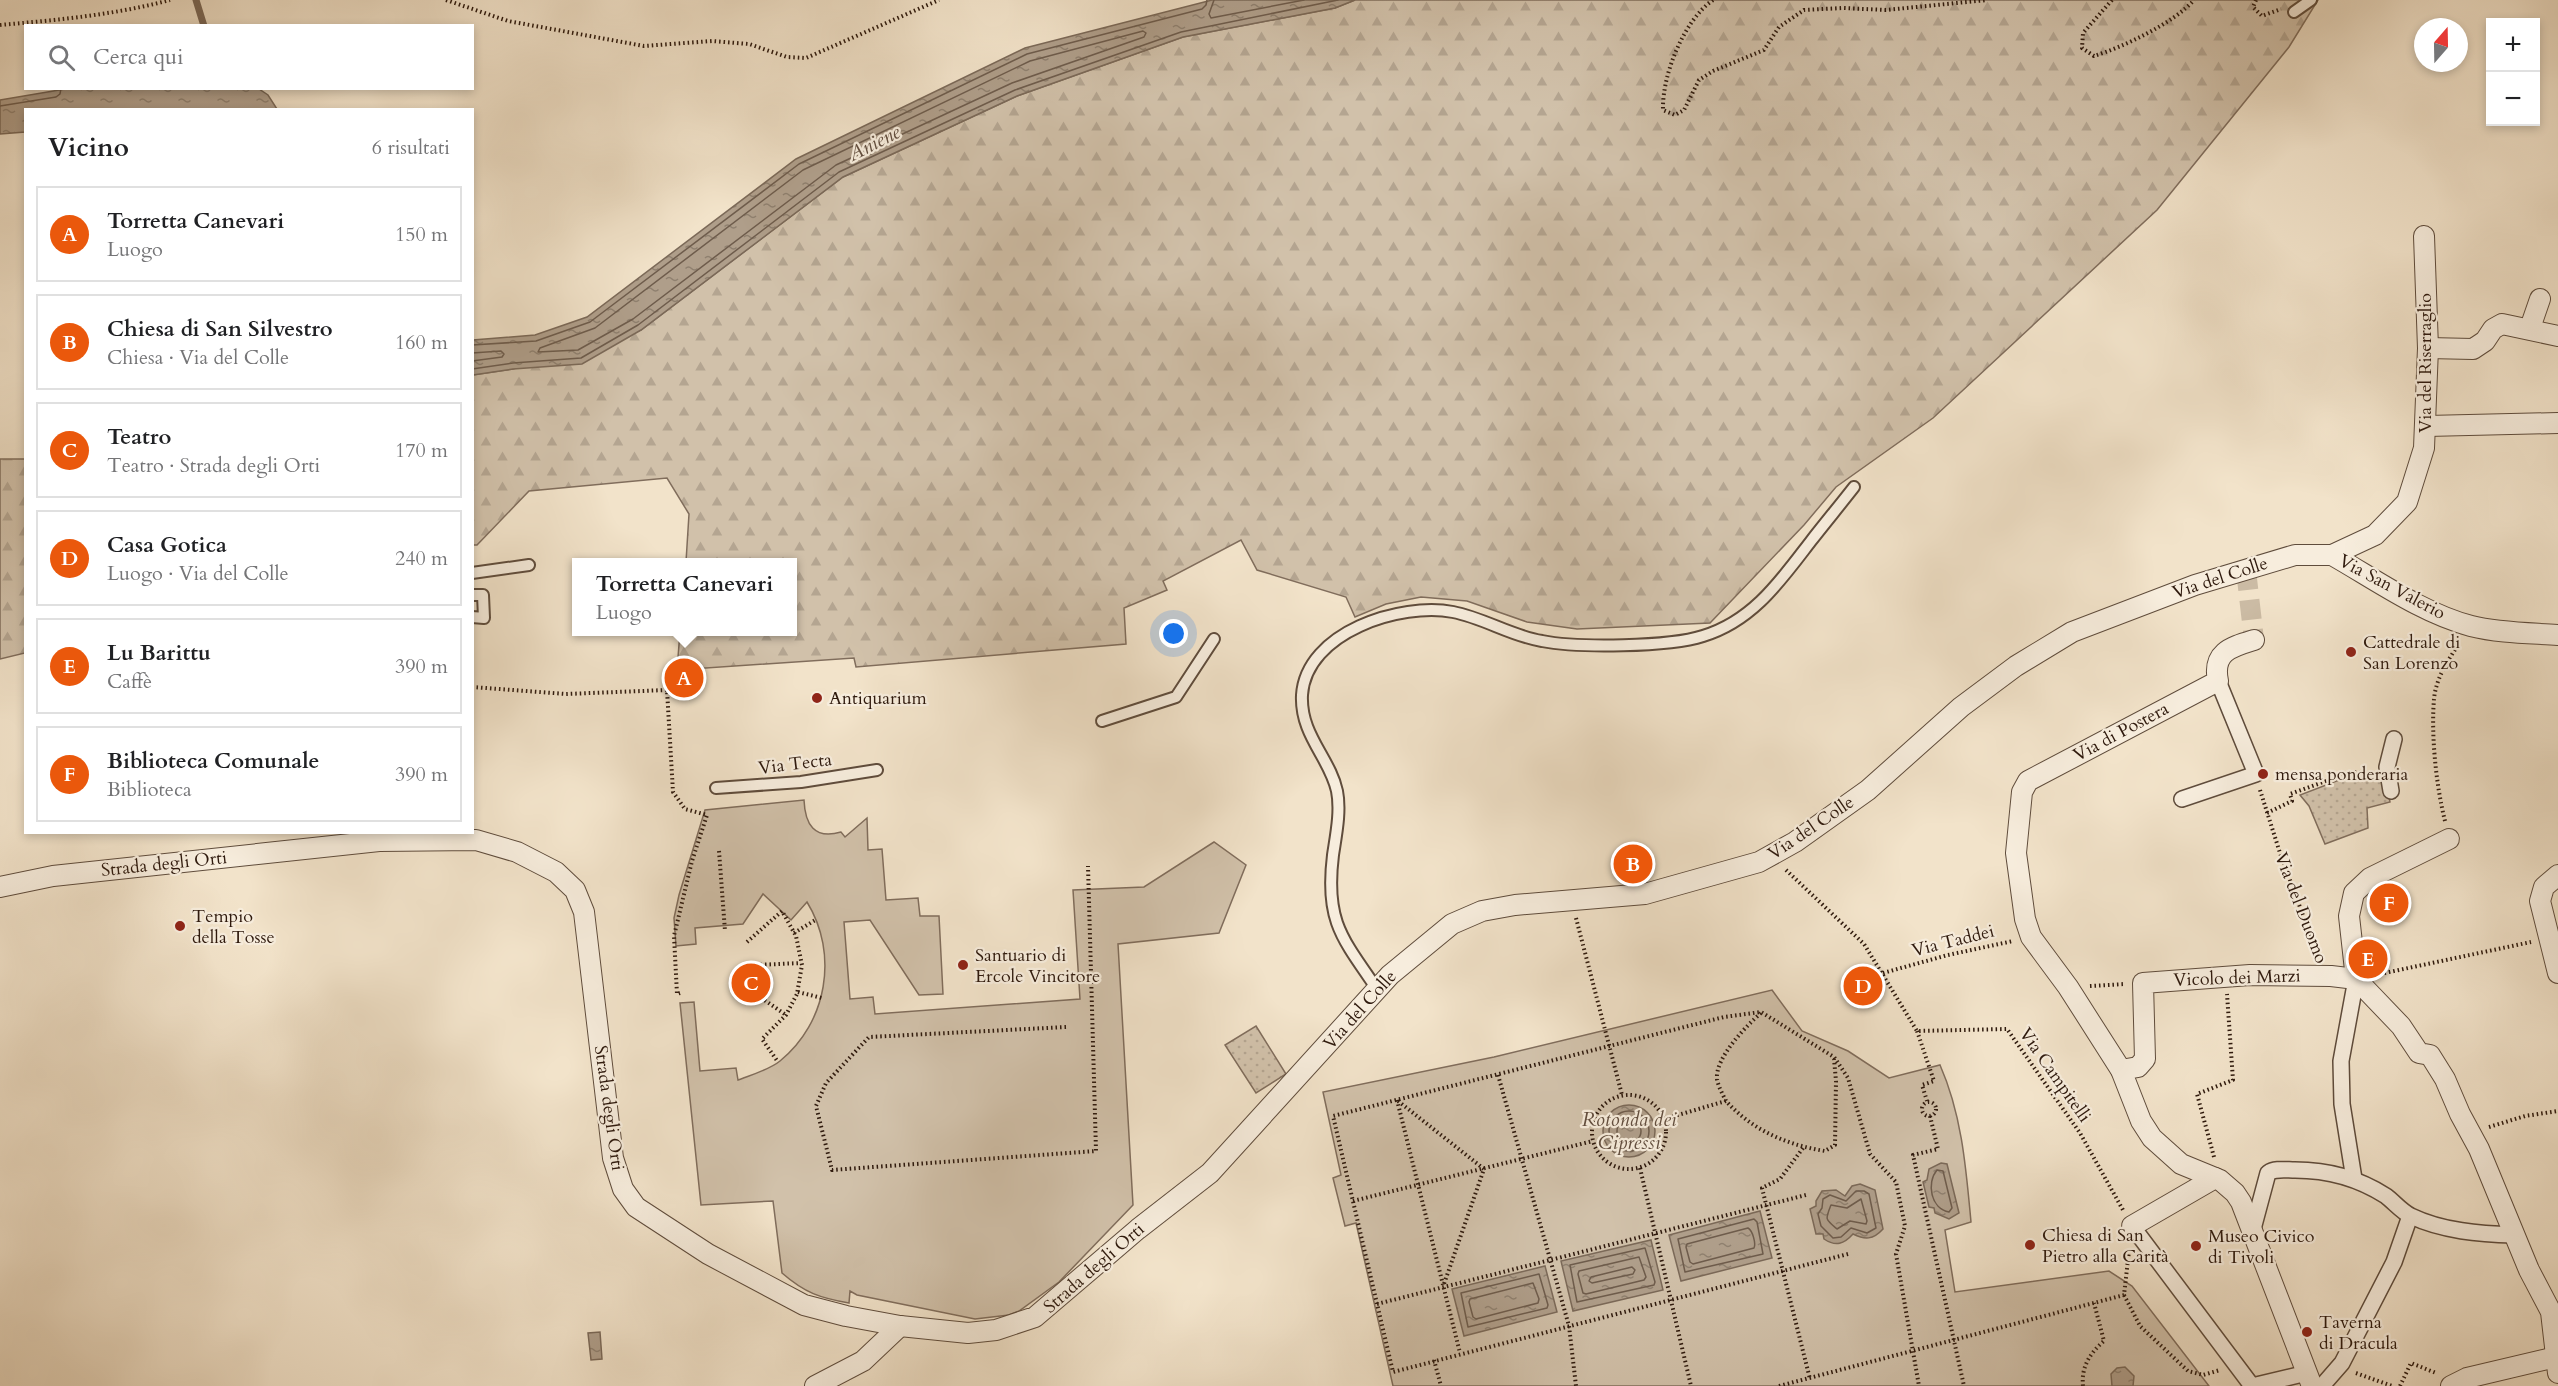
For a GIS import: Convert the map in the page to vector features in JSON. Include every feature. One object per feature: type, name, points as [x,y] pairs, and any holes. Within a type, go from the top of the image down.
[{"type":"street","name":"Via del Riserraglio","points":[[2332,555],[2375,535],[2407,502],[2424,448],[2427,426],[2428,348],[2424,236]]},
{"type":"street","points":[[2530,328],[2540,299]]},
{"type":"street","points":[[2428,348],[2473,349],[2485,341],[2493,329],[2502,324],[2530,328],[2558,336]]},
{"type":"street","points":[[2427,426],[2558,423]]},
{"type":"street","name":"Via del Colle","points":[[1245,1135],[1377,989],[1411,956],[1460,920],[1503,906],[1622,897],[1668,890],[1747,867],[1771,856],[1868,790],[1961,707],[2023,660],[2051,643],[2095,623],[2194,585],[2295,555],[2332,555]]},
{"type":"street","name":"Via San Valerio","points":[[2332,555],[2427,608],[2472,626],[2558,635]]},
{"type":"street","points":[[2182,799],[2256,774],[2218,681],[2217,666],[2224,653],[2254,640]]},
{"type":"street","name":"Via di Postera","points":[[2031,937],[2025,919],[2016,853],[2022,792],[2025,784],[2218,681]]},
{"type":"street","points":[[2391,791],[2387,767],[2394,739]]},
{"type":"street","name":"Strada degli Orti","points":[[0,887],[52,876],[401,836],[476,840],[504,847],[544,864],[567,880],[584,912],[613,1158],[623,1189],[636,1207],[699,1249],[798,1302],[846,1316],[900,1326],[981,1333],[1012,1326],[1040,1315],[1138,1229],[1210,1173],[1245,1135]]},
{"type":"street","points":[[2354,1179],[2342,1104],[2341,1061],[2356,979],[2349,916],[2354,893],[2370,878],[2450,839]]},
{"type":"street","points":[[2558,875],[2548,882],[2541,894],[2558,973]]},
{"type":"street","points":[[2031,937],[2068,987],[2121,1070],[2141,1121],[2152,1138],[2181,1164],[2218,1179],[2235,1193],[2241,1202],[2314,1382]]},
{"type":"street","name":"Vicolo dei Marzi","points":[[2144,983],[2278,974],[2331,976]]},
{"type":"street","name":"Via del Duomo","points":[[2331,976],[2356,979]]},
{"type":"street","points":[[2356,979],[2402,1026],[2419,1053],[2430,1056],[2445,1079],[2484,1162],[2529,1269],[2555,1312],[2557,1365],[2467,1378],[2451,1386]]},
{"type":"street","points":[[2121,1070],[2138,1067],[2145,1059],[2144,983]]},
{"type":"street","points":[[2253,1229],[2266,1177],[2272,1170],[2320,1171],[2354,1179],[2385,1196],[2410,1216],[2462,1231],[2514,1235]]},
{"type":"street","points":[[2218,1179],[2132,1226],[2252,1386],[2314,1382],[2339,1369],[2394,1262],[2410,1216]]},
{"type":"street","points":[[815,1386],[864,1361],[900,1326]]},
{"type":"lane","points":[[2291,8],[2311,0]]},
{"type":"lane","points":[[1377,989],[1344,940],[1334,916],[1331,884],[1338,792],[1311,738],[1303,705],[1304,686],[1309,669],[1318,654],[1328,644],[1361,626],[1403,612],[1430,609],[1454,612],[1526,638],[1558,643],[1677,641],[1712,633],[1732,623],[1761,602],[1780,582],[1854,487]]},
{"type":"lane","points":[[474,573],[529,565]]},
{"type":"lane","points":[[474,595],[483,596],[484,618],[474,617]]},
{"type":"lane","points":[[1102,721],[1176,697],[1215,639]]},
{"type":"lane","name":"Via Tecta","points":[[716,788],[801,782],[877,770]]},
{"type":"path","points":[[0,25],[51,21],[138,8],[170,0]]},
{"type":"path","points":[[446,0],[508,21],[644,46],[712,41],[749,44],[787,57],[806,58],[939,0]]},
{"type":"path","points":[[1713,0],[1705,6],[1689,27],[1671,63],[1663,98],[1663,110],[1675,115],[1684,110],[1699,80],[1713,71],[1764,50],[1779,27],[1804,10],[1843,8],[1886,10],[1987,0]]},
{"type":"path","points":[[2112,0],[2083,33],[2082,48],[2094,56],[2108,52],[2156,27],[2187,8],[2194,0]]},
{"type":"path","points":[[2256,0],[2253,7],[2262,16],[2291,8]]},
{"type":"path","points":[[2450,839],[2441,805],[2434,697],[2445,663],[2472,626]]},
{"type":"path","points":[[474,687],[566,694],[667,690],[674,792],[685,809],[707,815],[692,861],[674,936],[677,994],[680,993]]},
{"type":"path","points":[[2267,813],[2292,801],[2290,794],[2352,772],[2368,774],[2387,767]]},
{"type":"path","name":"Via del Duomo","points":[[2256,774],[2267,813],[2309,933],[2323,968],[2331,976]]},
{"type":"path","points":[[719,851],[725,931]]},
{"type":"path","points":[[1771,856],[1864,944],[1917,1031],[1934,1081],[1922,1085],[1927,1101]]},
{"type":"path","points":[[1066,1027],[869,1037],[826,1083],[816,1106],[832,1170],[1096,1151],[1088,867]]},
{"type":"path","points":[[1572,900],[1622,1095]]},
{"type":"path","points":[[747,942],[782,911],[794,933],[801,963],[798,992],[786,1014],[762,1040],[778,1062]]},
{"type":"path","points":[[794,933],[818,919]]},
{"type":"path","name":"Via Taddei","points":[[1883,974],[1948,955],[2031,937]]},
{"type":"path","points":[[2356,979],[2549,939]]},
{"type":"path","points":[[756,965],[801,963]]},
{"type":"path","points":[[2218,1179],[2196,1094],[2233,1080],[2225,976]]},
{"type":"path","points":[[2068,987],[2144,983]]},
{"type":"path","points":[[750,990],[786,1014]]},
{"type":"path","points":[[798,992],[822,998]]},
{"type":"path","points":[[1761,1012],[1743,1029],[1720,1062],[1717,1078],[1726,1101],[1740,1118],[1758,1129],[1803,1148],[1826,1151],[1835,1145],[1834,1057]]},
{"type":"path","points":[[1848,1254],[1394,1372],[1333,1116],[1610,1048],[1724,1017],[1761,1012],[1834,1057],[1848,1078],[1870,1154],[1896,1182],[1905,1226],[1896,1254],[1919,1386]]},
{"type":"path","name":"Via Campitelli","points":[[1917,1031],[2007,1029],[2080,1134],[2132,1226]]},
{"type":"path","points":[[1498,1075],[1569,1326],[1576,1386]]},
{"type":"path","points":[[1622,1095],[1643,1097],[1652,1102],[1664,1119],[1665,1143],[1651,1162],[1640,1168],[1616,1167],[1606,1161],[1593,1142],[1594,1117],[1610,1099],[1622,1095]]},
{"type":"path","points":[[1397,1100],[1484,1168]]},
{"type":"path","points":[[1397,1100],[1460,1353]]},
{"type":"path","points":[[1664,1119],[1726,1101]]},
{"type":"path","points":[[1927,1101],[1921,1106],[1922,1112],[1930,1116],[1938,1149],[1913,1155],[1964,1386]]},
{"type":"path","points":[[1927,1101],[1932,1102],[1936,1107],[1936,1112],[1930,1116]]},
{"type":"path","points":[[2469,1133],[2525,1116],[2558,1111]]},
{"type":"path","points":[[1353,1201],[1593,1142]]},
{"type":"path","points":[[1803,1148],[1780,1179],[1762,1188],[1810,1379]]},
{"type":"path","points":[[1444,1287],[1484,1168]]},
{"type":"path","points":[[1640,1168],[1691,1386]]},
{"type":"path","points":[[1377,1304],[1806,1195]]},
{"type":"path","points":[[2132,1226],[2124,1295],[2140,1326],[2188,1371],[2203,1375],[2236,1365]]},
{"type":"path","points":[[1779,1386],[2124,1295]]},
{"type":"path","points":[[2083,1386],[2085,1365],[2092,1352],[2104,1341],[2094,1303]]},
{"type":"path","points":[[2352,1343],[2347,1370],[2392,1386]]},
{"type":"path","points":[[1434,1360],[1441,1386]]},
{"type":"path","points":[[2400,1386],[2410,1363],[2436,1373]]},
{"type":"green space","points":[[1355,0],[2318,0],[2289,47],[2157,210],[1933,418],[1836,487],[1804,525],[1710,623],[1577,629],[1527,622],[1467,601],[1421,597],[1386,604],[1355,617],[1346,597],[1257,570],[1241,540],[1163,581],[1167,590],[1124,608],[1126,644],[856,667],[854,658],[677,670],[680,636],[797,636],[797,558],[686,558],[689,514],[667,478],[529,491],[477,545],[474,545],[474,375],[513,369],[641,330],[843,177],[1017,96],[1183,37],[1335,8]]},
{"type":"green space","points":[[0,459],[24,459],[24,653],[0,659]]},
{"type":"green space","points":[[2385,774],[2390,802],[2367,808],[2368,828],[2325,844],[2309,806],[2300,795],[2352,775],[2371,778]]},
{"type":"green space","points":[[804,800],[809,823],[818,832],[824,834],[841,832],[845,837],[867,818],[868,850],[882,849],[886,900],[918,898],[920,916],[939,916],[943,994],[919,995],[870,920],[844,922],[850,999],[873,997],[875,1014],[1080,999],[1073,890],[1144,887],[1214,842],[1246,865],[1219,933],[1118,944],[1133,1205],[1059,1282],[1019,1311],[1009,1315],[975,1319],[857,1295],[850,1291],[849,1303],[821,1297],[806,1290],[782,1273],[773,1201],[701,1205],[680,1003],[694,1002],[700,1071],[736,1068],[738,1080],[776,1064],[796,1045],[809,1027],[818,1008],[825,965],[823,943],[817,922],[807,902],[791,920],[763,894],[743,924],[695,928],[696,944],[676,946],[674,918],[679,895],[705,810]]},
{"type":"green space","points":[[1772,990],[1802,1031],[1848,1051],[1889,1078],[1940,1065],[1958,1122],[1971,1222],[1945,1230],[1955,1292],[2109,1271],[2132,1286],[2209,1386],[1393,1386],[1356,1223],[1345,1226],[1333,1178],[1341,1175],[1323,1092],[1494,1057]]},
{"type":"green space","points":[[1256,1026],[1286,1074],[1256,1093],[1225,1045]]},
{"type":"water","name":"Aniene","points":[[1212,0],[1355,0],[1335,8],[1183,37],[1017,96],[843,177],[641,330],[582,364],[513,369],[474,375],[474,340],[535,335],[587,317],[796,159],[1025,48]]},
{"type":"water","points":[[59,90],[260,90],[268,95],[276,108],[24,108],[24,132],[0,134],[0,100]]},
{"type":"water","name":"Rotonda dei Cipressi","points":[[1629,1105],[1643,1109],[1651,1117],[1655,1131],[1651,1145],[1643,1153],[1629,1157],[1615,1153],[1607,1145],[1603,1131],[1607,1117],[1615,1109]]},
{"type":"water","points":[[1941,1163],[1947,1164],[1959,1213],[1949,1219],[1935,1213],[1934,1208],[1929,1207],[1923,1182],[1927,1180],[1929,1169]]},
{"type":"water","points":[[1860,1184],[1875,1190],[1883,1229],[1872,1237],[1865,1238],[1853,1234],[1843,1242],[1836,1244],[1824,1239],[1823,1234],[1816,1234],[1810,1209],[1816,1206],[1816,1201],[1822,1191],[1836,1190],[1845,1196],[1852,1186]]},
{"type":"water","points":[[1760,1211],[1772,1258],[1681,1281],[1669,1235]]},
{"type":"water","points":[[1651,1240],[1663,1290],[1573,1311],[1561,1261]]},
{"type":"water","points":[[1545,1266],[1557,1312],[1464,1336],[1452,1289]]},
{"type":"water","points":[[600,1332],[602,1359],[591,1360],[588,1333]]},
{"type":"water","points":[[2125,1367],[2134,1376],[2133,1386],[2112,1386],[2111,1374],[2117,1368]]},
{"type":"waterway","points":[[196,0],[203,24]]},
{"type":"tunnel","points":[[2246,570],[2254,640]]},
{"type":"place","name":"Cattedrale di San Lorenzo","points":[[2351,652]]},
{"type":"place","name":"Torretta Canevari","points":[[684,678]]},
{"type":"place","name":"Antiquarium","points":[[817,698]]},
{"type":"place","name":"mensa ponderaria","points":[[2263,774]]},
{"type":"place","name":"Chiesa di San Silvestro","points":[[1633,864]]},
{"type":"place","name":"Biblioteca Comunale","points":[[2389,903]]},
{"type":"place","name":"Tempio della Tosse","points":[[180,926]]},
{"type":"place","name":"Lu Barittu","points":[[2368,959]]},
{"type":"place","name":"Santuario di Ercole Vincitore","points":[[963,965]]},
{"type":"place","name":"Teatro","points":[[751,983]]},
{"type":"place","name":"Casa Gotica","points":[[1863,986]]},
{"type":"place","name":"Chiesa di San Pietro alla Carità","points":[[2030,1245]]},
{"type":"place","name":"Museo Civico di Tivoli","points":[[2196,1246]]},
{"type":"place","name":"Taverna di Dracula","points":[[2307,1332]]}]
